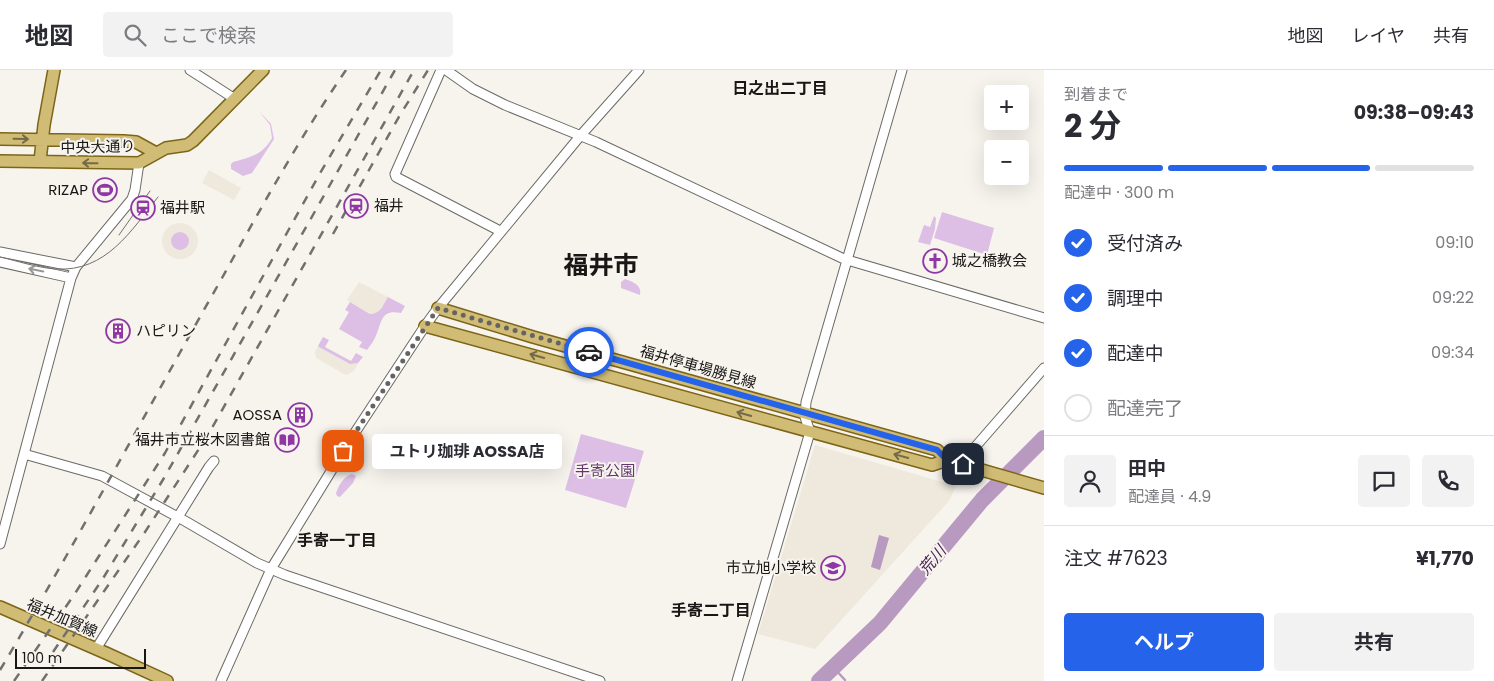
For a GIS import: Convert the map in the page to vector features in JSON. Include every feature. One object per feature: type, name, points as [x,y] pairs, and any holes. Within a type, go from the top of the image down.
[{"type":"main road","points":[[40,161],[54,70]]},
{"type":"main road","points":[[156,153],[169,147],[187,144],[193,140],[263,70]]},
{"type":"main road","name":"中央大通り","points":[[0,139],[136,142],[156,153],[139,164],[0,160]]},
{"type":"main road","name":"福井停車場勝見線","points":[[438,308],[533,337],[937,450],[947,460],[1044,488]]},
{"type":"main road","name":"福井停車場勝見線","points":[[426,326],[932,465],[947,460]]},
{"type":"main road","name":"福井加賀線","points":[[0,608],[167,681]]},
{"type":"street","points":[[190,70],[235,99]]},
{"type":"street","points":[[441,70],[395,174],[396,177],[500,231]]},
{"type":"street","points":[[446,70],[473,89],[505,105],[581,135],[847,260],[1044,318]]},
{"type":"street","points":[[221,681],[271,569],[352,437],[438,308],[581,135],[639,70]]},
{"type":"street","points":[[737,681],[810,432],[805,413],[806,402],[902,70]]},
{"type":"street","points":[[0,544],[76,267],[132,199],[139,164]]},
{"type":"street","points":[[0,252],[76,267]]},
{"type":"street","points":[[0,262],[72,278]]},
{"type":"street","points":[[963,464],[999,419],[1044,368]]},
{"type":"street","points":[[24,454],[102,476],[271,569],[600,681]]},
{"type":"street","points":[[96,649],[208,467],[214,461]]},
{"type":"shaded area","points":[[209,170],[241,188],[234,200],[202,183]]},
{"type":"shaded area","points":[[180,223],[187,224],[193,228],[197,234],[197,248],[193,254],[187,258],[180,259],[173,258],[167,254],[163,248],[162,241],[163,234],[167,228],[173,224]]},
{"type":"shaded area","points":[[359,282],[388,297],[377,313],[371,314],[347,300]]},
{"type":"shaded area","points":[[318,346],[350,364],[359,362],[354,371],[347,375],[344,374],[316,358],[315,352]]},
{"type":"shaded area","name":"市立旭小学校","points":[[815,445],[956,486],[949,501],[815,649],[758,634]]},
{"type":"shaded area","points":[[879,535],[889,538],[880,570],[871,567]]},
{"type":"green space","points":[[259,111],[271,124],[274,139],[252,173],[243,176],[231,169],[231,164],[260,152],[272,138],[270,125]]},
{"type":"green space","points":[[942,212],[994,228],[987,255],[934,238]]},
{"type":"green space","points":[[934,216],[936,218],[935,229],[930,245],[918,242],[924,225],[930,227]]},
{"type":"green space","points":[[180,232],[186,235],[189,241],[186,247],[180,250],[174,247],[171,241],[174,235]]},
{"type":"green space","points":[[625,279],[638,286],[640,295],[621,288],[621,282]]},
{"type":"green space","points":[[388,297],[405,306],[401,313],[386,314],[367,350],[359,347],[362,342],[339,329],[349,312],[345,310],[350,302],[370,314],[374,314],[381,308]]},
{"type":"green space","points":[[323,337],[329,340],[325,347],[351,361],[356,353],[363,357],[358,363],[350,364],[318,346]]},
{"type":"green space","name":"手寄公園","points":[[581,434],[644,451],[626,508],[565,490]]},
{"type":"green space","points":[[352,474],[356,476],[353,483],[340,497],[337,496],[338,487],[346,477]]},
{"type":"waterway","name":"荒川","points":[[819,681],[880,623],[982,500],[1044,438]]},
{"type":"waterway","points":[[834,668],[845,680]]},
{"type":"tram line","points":[[119,235],[150,191]]},
{"type":"tram line","points":[[0,257],[56,269],[74,268],[89,264],[103,257],[116,247],[158,197]]},
{"type":"railway","points":[[0,670],[85,524],[266,199],[346,70]]},
{"type":"railway","points":[[14,681],[74,595],[165,453],[319,175],[381,70]]},
{"type":"railway","points":[[53,652],[102,580],[164,478],[395,70]]},
{"type":"railway","points":[[42,681],[145,532],[208,435],[414,70]]},
{"type":"railway","points":[[333,234],[400,115],[428,70]]},
{"type":"way so far","points":[[343,451],[438,308],[589,352]]},
{"type":"place","name":"RIZAP","points":[[105,190]]},
{"type":"place","name":"福井","points":[[356,206]]},
{"type":"place","name":"福井駅","points":[[143,208]]},
{"type":"place","name":"城之橋教会","points":[[935,261]]},
{"type":"place","name":"ハピリン","points":[[118,331]]},
{"type":"place","name":"AOSSA","points":[[300,415]]},
{"type":"place","name":"福井市立桜木図書館","points":[[287,440]]},
{"type":"place","name":"ユトリ珈琲 AOSSA店","points":[[343,451]]},
{"type":"place","name":"市立旭小学校","points":[[833,568]]},
{"type":"district","name":"日之出二丁目","points":[[780,88]]},
{"type":"district","name":"福井市","points":[[601,265]]},
{"type":"district","name":"手寄一丁目","points":[[337,540]]},
{"type":"district","name":"手寄二丁目","points":[[711,610]]},
{"type":"route","points":[[589,352],[937,450],[947,460],[963,464]]}]
